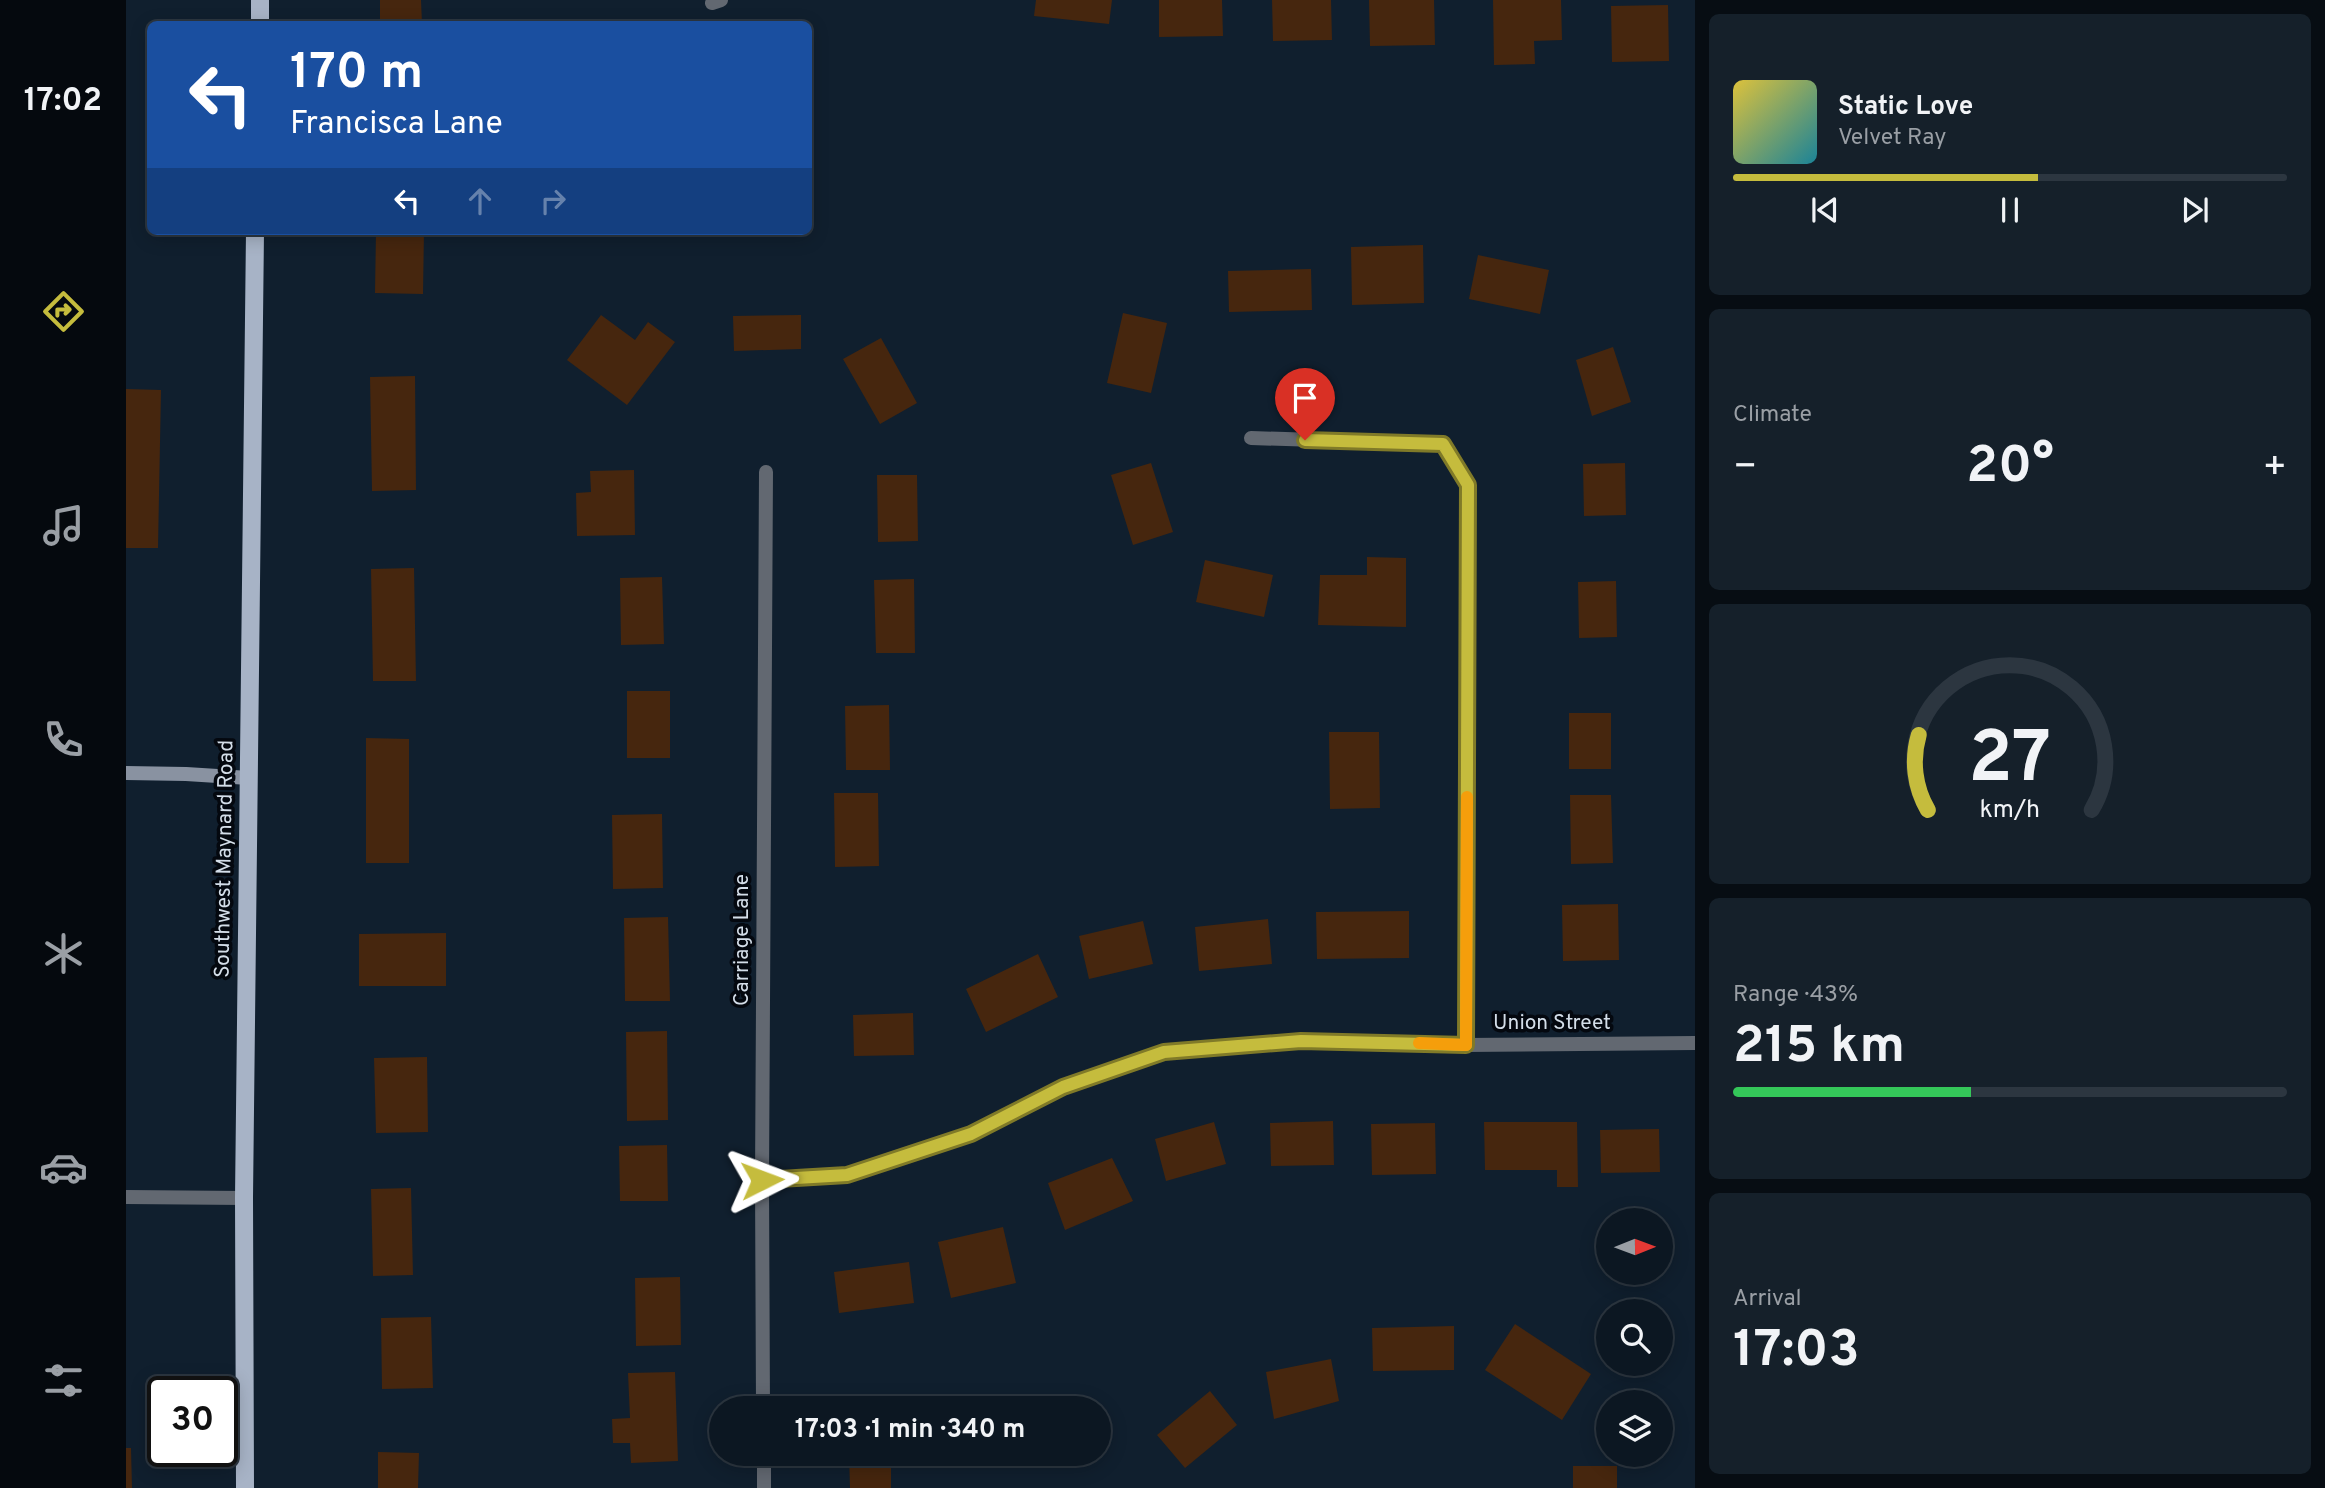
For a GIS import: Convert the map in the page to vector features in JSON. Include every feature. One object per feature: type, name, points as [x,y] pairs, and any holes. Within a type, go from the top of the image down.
[{"type":"main road","points":[[260,0],[260,21]]},
{"type":"main road","name":"Southwest Maynard Road","points":[[245,1488],[244,1198],[255,235]]},
{"type":"street","points":[[1251,439],[1443,444],[1468,485],[1466,1045]]},
{"type":"street","name":"Carriage Lane","points":[[763,1396],[766,472]]},
{"type":"street","points":[[126,773],[249,778]]},
{"type":"street","name":"Union Street","points":[[762,1180],[847,1175],[971,1134],[1063,1087],[1164,1052],[1301,1041],[1466,1045],[1695,1043]]},
{"type":"street","points":[[126,1197],[244,1198]]},
{"type":"street","points":[[764,1466],[764,1488]]},
{"type":"building","points":[[380,0],[421,0],[422,21],[380,21]]},
{"type":"building","points":[[1036,0],[1112,0],[1109,24],[1034,16]]},
{"type":"building","points":[[1159,0],[1222,0],[1223,36],[1159,37]]},
{"type":"building","points":[[1272,0],[1331,0],[1332,40],[1273,41]]},
{"type":"building","points":[[1369,0],[1434,0],[1435,45],[1370,46]]},
{"type":"building","points":[[1493,0],[1561,0],[1562,40],[1534,41],[1535,64],[1494,65]]},
{"type":"building","points":[[1668,5],[1669,61],[1612,62],[1611,6]]},
{"type":"building","points":[[376,235],[424,235],[423,294],[375,293]]},
{"type":"building","points":[[1423,245],[1424,303],[1352,305],[1351,247]]},
{"type":"building","points":[[1478,255],[1549,270],[1540,314],[1469,299]]},
{"type":"building","points":[[1311,269],[1312,310],[1229,312],[1228,271]]},
{"type":"building","points":[[1123,313],[1167,323],[1151,393],[1107,383]]},
{"type":"building","points":[[601,315],[635,340],[648,322],[675,342],[627,405],[567,360]]},
{"type":"building","points":[[801,315],[801,349],[734,351],[733,316]]},
{"type":"building","points":[[881,338],[917,403],[880,424],[843,359]]},
{"type":"building","points":[[1613,347],[1631,402],[1592,416],[1576,360]]},
{"type":"building","points":[[415,376],[416,490],[372,491],[370,377]]},
{"type":"building","points":[[126,389],[161,390],[158,548],[126,548]]},
{"type":"building","points":[[1151,463],[1173,532],[1133,545],[1111,475]]},
{"type":"building","points":[[1625,463],[1626,515],[1584,516],[1583,464]]},
{"type":"building","points":[[634,470],[635,535],[577,536],[576,493],[591,492],[590,471]]},
{"type":"building","points":[[877,475],[917,475],[918,541],[878,542]]},
{"type":"building","points":[[1367,557],[1406,558],[1406,627],[1318,625],[1320,575],[1367,575]]},
{"type":"building","points":[[1205,560],[1273,575],[1264,617],[1196,602]]},
{"type":"building","points":[[414,568],[416,681],[373,681],[371,569]]},
{"type":"building","points":[[662,577],[664,644],[621,645],[620,578]]},
{"type":"building","points":[[914,579],[915,653],[876,653],[874,580]]},
{"type":"building","points":[[1616,581],[1617,637],[1579,638],[1578,582]]},
{"type":"building","points":[[627,691],[670,691],[670,758],[627,758]]},
{"type":"building","points":[[889,705],[890,770],[846,770],[845,706]]},
{"type":"building","points":[[1569,713],[1611,713],[1611,769],[1569,769]]},
{"type":"building","points":[[1329,732],[1379,732],[1380,808],[1330,809]]},
{"type":"building","points":[[366,738],[409,739],[409,863],[366,863]]},
{"type":"building","points":[[834,793],[878,793],[879,866],[835,867]]},
{"type":"building","points":[[1570,795],[1611,795],[1613,863],[1571,864]]},
{"type":"building","points":[[662,814],[663,888],[613,889],[612,815]]},
{"type":"building","points":[[1618,904],[1619,960],[1563,961],[1562,905]]},
{"type":"building","points":[[1409,911],[1409,958],[1317,959],[1316,912]]},
{"type":"building","points":[[668,917],[670,1001],[625,1001],[624,918]]},
{"type":"building","points":[[1268,919],[1272,964],[1199,971],[1195,927]]},
{"type":"building","points":[[1143,921],[1153,964],[1089,979],[1079,936]]},
{"type":"building","points":[[446,933],[446,986],[359,986],[359,934]]},
{"type":"building","points":[[1038,954],[1058,997],[986,1032],[966,989]]},
{"type":"building","points":[[913,1013],[914,1055],[854,1056],[853,1015]]},
{"type":"building","points":[[667,1031],[668,1120],[627,1121],[626,1032]]},
{"type":"building","points":[[427,1057],[428,1132],[376,1133],[374,1058]]},
{"type":"building","points":[[1333,1121],[1334,1165],[1271,1166],[1270,1123]]},
{"type":"building","points":[[1214,1122],[1226,1164],[1166,1181],[1155,1139]]},
{"type":"building","points":[[1484,1122],[1577,1122],[1578,1187],[1557,1187],[1557,1170],[1485,1170]]},
{"type":"building","points":[[1435,1123],[1436,1174],[1372,1175],[1371,1124]]},
{"type":"building","points":[[1659,1129],[1660,1172],[1601,1173],[1600,1130]]},
{"type":"building","points":[[667,1145],[668,1201],[620,1201],[619,1146]]},
{"type":"building","points":[[1112,1158],[1133,1201],[1065,1230],[1048,1183]]},
{"type":"building","points":[[411,1188],[413,1275],[373,1276],[371,1189]]},
{"type":"building","points":[[1003,1227],[1016,1283],[951,1298],[938,1242]]},
{"type":"building","points":[[909,1262],[914,1303],[839,1313],[834,1272]]},
{"type":"building","points":[[680,1277],[681,1345],[636,1346],[635,1278]]},
{"type":"building","points":[[431,1317],[433,1388],[382,1389],[381,1318]]},
{"type":"building","points":[[1515,1324],[1591,1374],[1562,1420],[1485,1370]]},
{"type":"building","points":[[1454,1326],[1454,1370],[1373,1371],[1372,1328]]},
{"type":"building","points":[[1331,1359],[1339,1401],[1274,1419],[1266,1372]]},
{"type":"building","points":[[675,1372],[678,1461],[631,1463],[630,1443],[613,1443],[612,1419],[630,1418],[628,1373]]},
{"type":"building","points":[[1210,1391],[1237,1425],[1185,1468],[1157,1435]]},
{"type":"building","points":[[126,1448],[131,1448],[132,1488],[126,1488]]},
{"type":"building","points":[[378,1452],[419,1453],[418,1488],[378,1488]]},
{"type":"building","points":[[849,1466],[891,1466],[891,1488],[850,1488]]},
{"type":"building","points":[[1573,1466],[1617,1467],[1617,1488],[1573,1488]]},
{"type":"slow traffic","points":[[1419,1043],[1466,1045],[1467,797]]},
{"type":"route","points":[[762,1180],[847,1175],[971,1134],[1063,1087],[1164,1052],[1301,1041],[1466,1045],[1468,485],[1443,444],[1305,440]]}]
